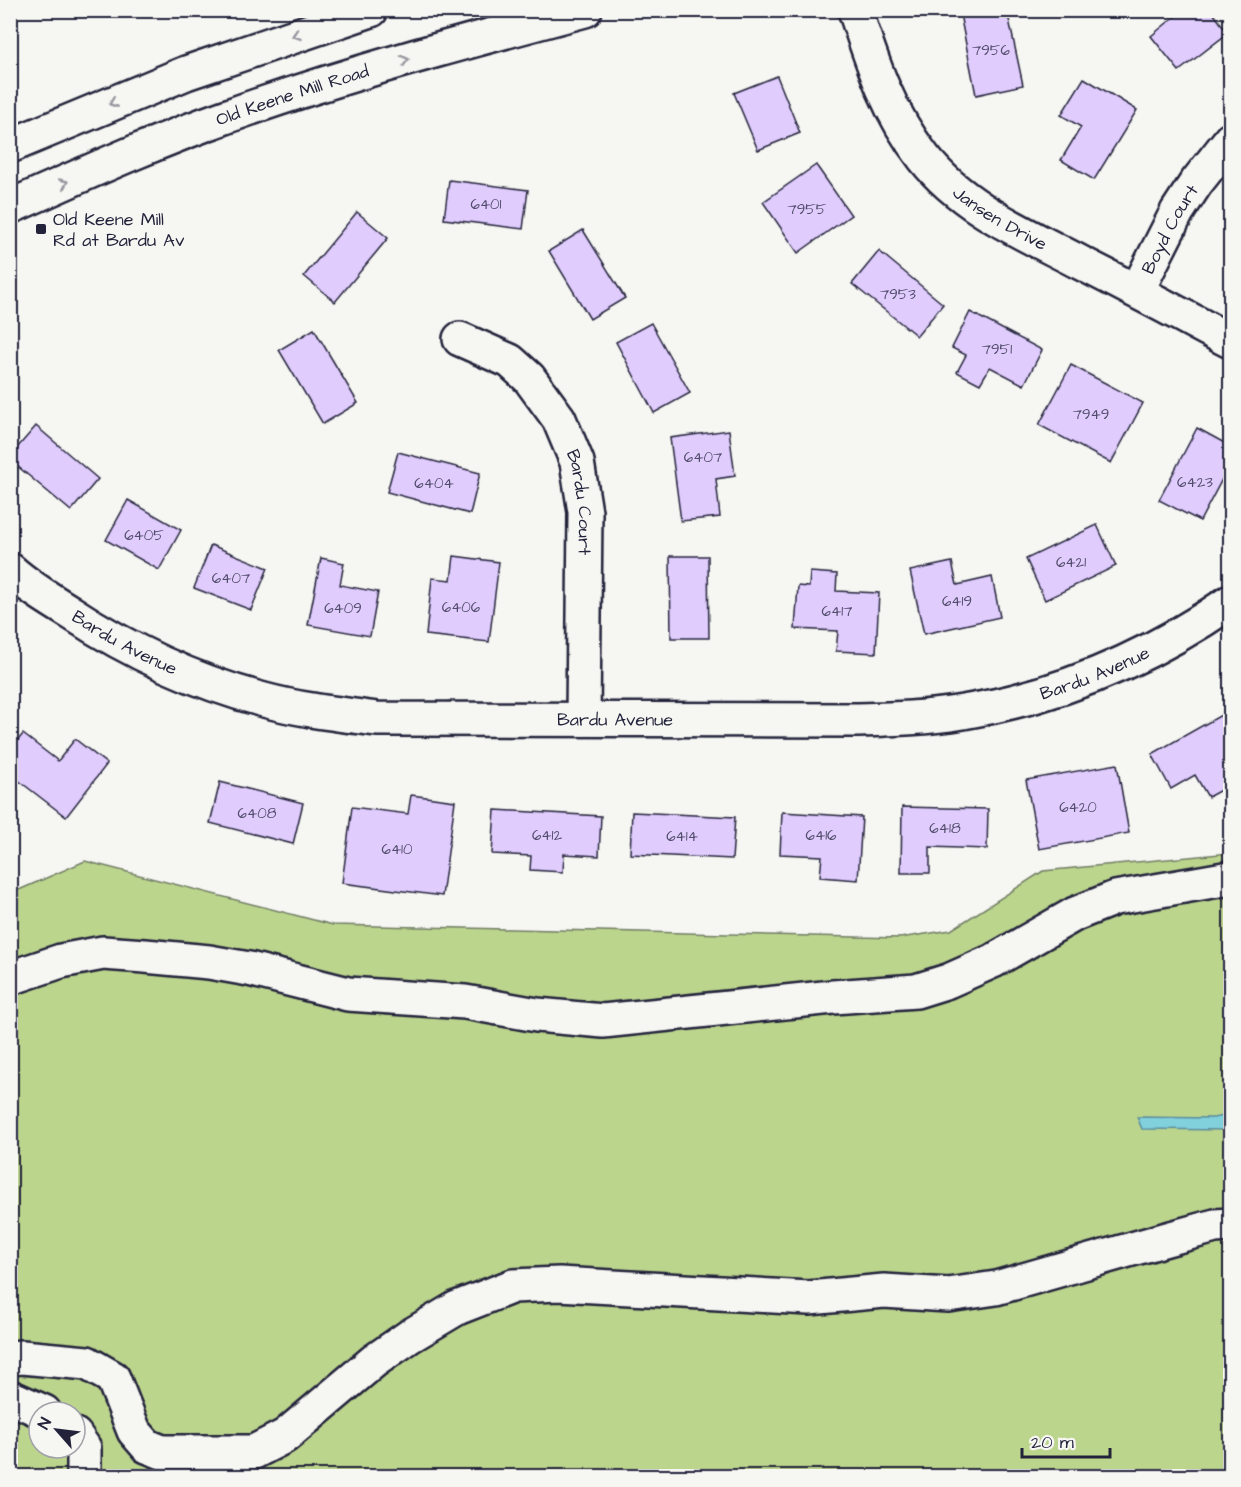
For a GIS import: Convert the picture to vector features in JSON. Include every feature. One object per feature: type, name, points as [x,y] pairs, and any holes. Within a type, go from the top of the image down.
[{"type":"street","points":[[10,146],[186,73],[371,10]]},
{"type":"street","name":"Old Keene Mill Road","points":[[10,207],[237,112],[347,75],[585,10]]},
{"type":"street","name":"Jansen Drive","points":[[855,10],[878,78],[890,105],[924,157],[941,177],[991,216],[1230,341]]},
{"type":"street","name":"Boyd Court","points":[[1137,291],[1184,202],[1230,140]]},
{"type":"street","name":"Bardu Court","points":[[460,339],[510,361],[530,378],[559,420],[577,462],[585,512],[583,719]]},
{"type":"street","name":"Bardu Avenue","points":[[16,586],[126,646],[194,676],[264,700],[320,712],[377,719],[858,720],[916,718],[962,712],[1013,702],[1100,674],[1181,635],[1230,602]]},
{"type":"street","points":[[10,978],[61,961],[103,953],[145,956],[209,962],[249,969],[348,994],[465,1002],[537,1015],[603,1022],[833,997],[916,991],[948,981],[993,961],[1075,914],[1115,898],[1230,878]]},
{"type":"street","points":[[10,1358],[87,1363],[112,1378],[134,1431],[147,1446],[162,1452],[254,1452],[285,1436],[374,1361],[410,1336],[457,1308],[513,1286],[559,1284],[808,1298],[884,1291],[948,1295],[996,1288],[1177,1236],[1215,1226],[1230,1225]]},
{"type":"street","points":[[10,1397],[27,1404]]},
{"type":"street","points":[[84,1460],[84,1476]]},
{"type":"green space","points":[[1230,853],[1230,1476],[11,1476],[10,894],[85,861],[333,925],[900,938],[951,930],[1043,871]]},
{"type":"water","points":[[1230,1115],[1230,1130],[1142,1129],[1137,1117],[1213,1118]]},
{"type":"building","points":[[978,10],[1007,10],[1023,85],[976,95],[960,14]]},
{"type":"building","points":[[1183,10],[1211,10],[1228,33],[1179,71],[1151,36]]},
{"type":"building","points":[[777,76],[800,133],[758,150],[734,93]]},
{"type":"building","points":[[1084,78],[1137,110],[1094,180],[1061,160],[1081,127],[1061,115]]},
{"type":"building","points":[[816,165],[851,215],[798,253],[763,202]]},
{"type":"building","points":[[449,180],[528,190],[523,229],[444,219]]},
{"type":"building","points":[[357,212],[388,238],[335,302],[304,276]]},
{"type":"building","points":[[583,230],[625,298],[590,319],[549,251]]},
{"type":"building","points":[[879,251],[943,304],[917,336],[852,284]]},
{"type":"building","points":[[970,312],[1042,350],[1024,385],[990,367],[980,384],[957,372],[966,355],[952,348]]},
{"type":"building","points":[[651,323],[690,393],[654,413],[616,342]]},
{"type":"building","points":[[314,329],[358,403],[323,424],[279,350]]},
{"type":"building","points":[[1071,365],[1143,403],[1111,463],[1039,425]]},
{"type":"building","points":[[36,426],[98,479],[71,511],[10,460],[10,456]]},
{"type":"building","points":[[1197,428],[1230,446],[1230,464],[1200,521],[1159,500]]},
{"type":"building","points":[[729,430],[735,476],[716,479],[720,517],[681,521],[670,438]]},
{"type":"building","points":[[398,452],[480,473],[470,514],[387,492]]},
{"type":"building","points":[[128,500],[181,530],[159,570],[106,540]]},
{"type":"building","points":[[1097,525],[1116,566],[1045,600],[1026,559]]},
{"type":"building","points":[[211,545],[268,568],[251,610],[194,588]]},
{"type":"building","points":[[454,556],[499,562],[489,642],[426,635],[432,578],[451,580]]},
{"type":"building","points":[[670,556],[708,556],[709,638],[671,638]]},
{"type":"building","points":[[321,558],[344,563],[340,585],[378,592],[370,636],[308,625]]},
{"type":"building","points":[[952,562],[957,585],[992,577],[1000,617],[924,634],[910,571]]},
{"type":"building","points":[[810,572],[837,574],[836,591],[879,593],[876,653],[836,651],[838,631],[795,629],[798,586],[809,587]]},
{"type":"building","points":[[1230,710],[1230,758],[1225,761],[1230,770],[1230,785],[1208,797],[1195,775],[1171,789],[1152,754]]},
{"type":"building","points":[[23,734],[58,761],[75,739],[107,764],[66,817],[10,774],[10,750]]},
{"type":"building","points":[[1117,764],[1129,833],[1039,849],[1026,780]]},
{"type":"building","points":[[220,782],[303,803],[293,844],[210,823]]},
{"type":"building","points":[[411,795],[455,801],[442,896],[342,883],[352,807],[408,814]]},
{"type":"building","points":[[902,807],[988,809],[987,849],[930,847],[930,873],[901,873]]},
{"type":"building","points":[[495,810],[601,816],[599,856],[564,854],[563,872],[530,870],[531,856],[492,854]]},
{"type":"building","points":[[632,812],[735,817],[732,859],[630,854]]},
{"type":"building","points":[[782,812],[862,817],[858,880],[820,877],[822,856],[780,854]]},
{"type":"place","name":"Old Keene Mill Rd at Bardu Av","points":[[41,229]]}]
